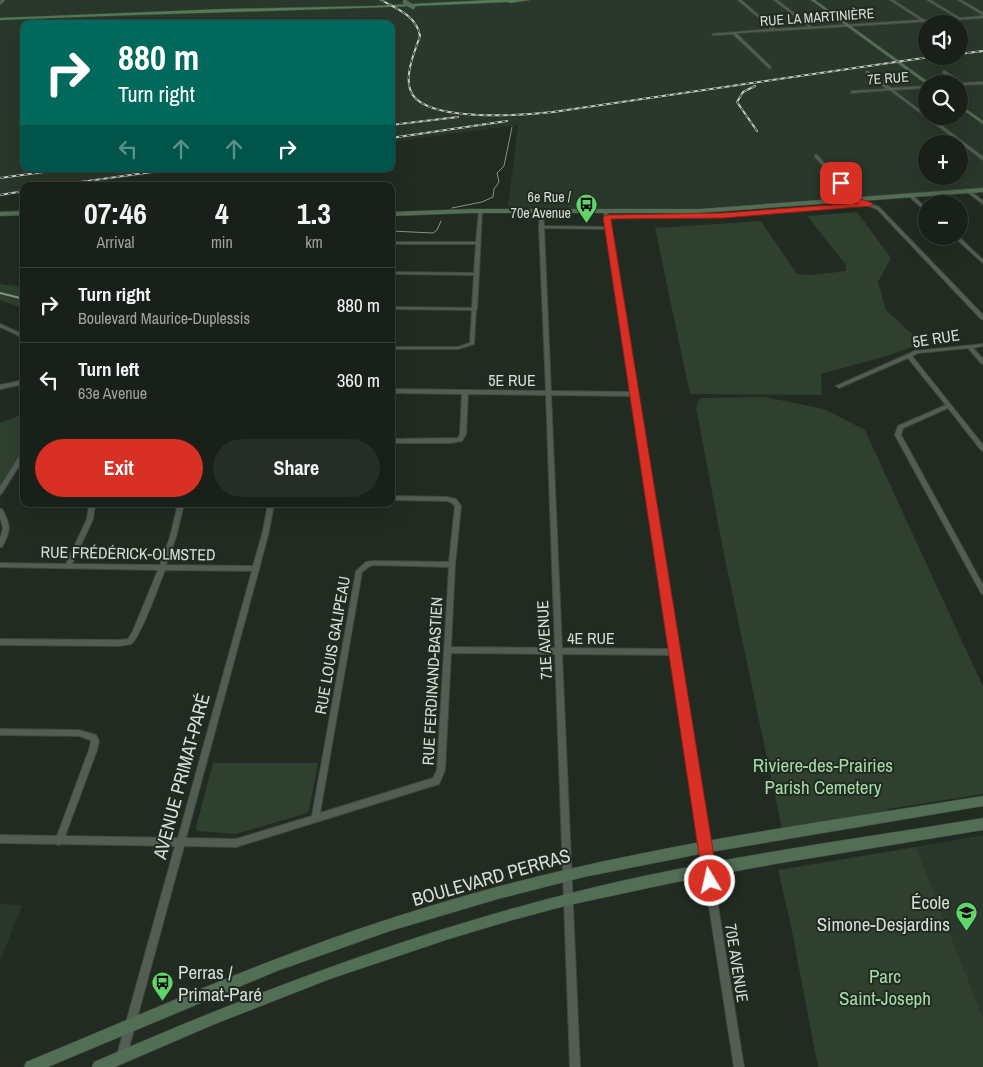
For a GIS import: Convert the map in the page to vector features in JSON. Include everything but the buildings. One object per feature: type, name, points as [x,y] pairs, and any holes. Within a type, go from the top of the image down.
[{"type":"main road","points":[[0,18],[414,0]]},
{"type":"main road","points":[[0,18],[481,0]]},
{"type":"main road","points":[[224,9],[335,9],[515,0]]},
{"type":"main road","points":[[224,9],[326,13],[479,6],[528,0]]},
{"type":"street","points":[[739,0],[774,30]]},
{"type":"street","points":[[776,0],[811,27]]},
{"type":"street","points":[[813,0],[918,76]]},
{"type":"street","points":[[891,0],[918,17]]},
{"type":"street","points":[[928,0],[954,15]]},
{"type":"street","points":[[959,0],[983,15]]},
{"type":"street","points":[[403,1],[415,8]]},
{"type":"street","name":"RUE LA MARTINIÈRE","points":[[968,17],[983,15]]},
{"type":"street","name":"RUE LA MARTINIÈRE","points":[[713,34],[918,20]]},
{"type":"street","points":[[734,33],[770,68]]},
{"type":"street","points":[[867,72],[918,110]]},
{"type":"street","points":[[944,72],[949,75]]},
{"type":"street","points":[[968,84],[983,82]]},
{"type":"street","points":[[914,87],[918,84]]},
{"type":"street","name":"7E RUE","points":[[852,92],[918,86]]},
{"type":"street","points":[[968,112],[983,123]]},
{"type":"street","points":[[938,125],[983,159]]},
{"type":"street","points":[[816,156],[856,200],[878,208],[983,318]]},
{"type":"street","points":[[395,215],[701,214],[869,204],[983,190]]},
{"type":"street","points":[[968,191],[983,203]]},
{"type":"street","points":[[701,214],[856,200],[983,195]]},
{"type":"street","points":[[913,198],[918,203]]},
{"type":"street","points":[[0,214],[20,213]]},
{"type":"street","points":[[395,348],[464,348],[472,344],[480,214]]},
{"type":"street","name":"71E AVENUE","points":[[541,214],[540,227],[575,1067]]},
{"type":"street","name":"70E AVENUE","points":[[606,215],[739,1067]]},
{"type":"street","points":[[540,227],[609,228]]},
{"type":"street","points":[[395,242],[478,243]]},
{"type":"street","points":[[965,245],[983,262]]},
{"type":"street","points":[[395,273],[477,274]]},
{"type":"street","points":[[395,308],[475,309]]},
{"type":"street","points":[[0,325],[20,335]]},
{"type":"street","points":[[0,332],[6,328]]},
{"type":"street","name":"5E RUE","points":[[840,386],[909,355],[983,344]]},
{"type":"street","points":[[969,346],[983,362]]},
{"type":"street","points":[[909,355],[983,449]]},
{"type":"street","points":[[0,387],[20,383]]},
{"type":"street","name":"5E RUE","points":[[395,391],[634,394]]},
{"type":"street","points":[[395,441],[460,440],[463,434],[465,393]]},
{"type":"street","points":[[948,406],[900,427],[898,435],[983,591]]},
{"type":"street","points":[[0,492],[20,460]]},
{"type":"street","name":"RUE FERDINAND-BASTIEN","points":[[0,839],[236,843],[436,781],[441,770],[449,650],[452,565],[459,511],[456,503],[447,499],[395,498]]},
{"type":"street","points":[[68,566],[90,519],[92,507]]},
{"type":"street","points":[[0,642],[120,643],[130,641],[136,632],[162,568],[177,526],[180,507]]},
{"type":"street","name":"AVENUE PRIMAT-PARÉ","points":[[122,1056],[256,569],[270,507]]},
{"type":"street","points":[[0,511],[6,520],[8,529],[0,544]]},
{"type":"street","name":"RUE LOUIS GALIPEAU","points":[[315,819],[359,571],[368,564],[374,563],[452,565]]},
{"type":"street","name":"RUE FRÉDÉRICK-OLMSTED","points":[[0,565],[256,569]]},
{"type":"street","name":"4E RUE","points":[[449,650],[673,652]]},
{"type":"street","points":[[0,732],[79,733],[93,737],[95,742],[93,750],[59,840]]},
{"type":"street","name":"BOULEVARD PERRAS","points":[[31,1067],[277,965],[353,938],[498,893],[568,874],[705,847],[983,801]]},
{"type":"street","points":[[99,1067],[305,982],[476,924],[568,899],[709,869],[983,824]]},
{"type":"shaded area","points":[[0,0],[983,0],[983,188],[702,208],[612,210],[508,207],[518,125],[395,141],[395,20],[20,20],[20,172],[171,172],[95,182],[20,182],[20,192],[0,195]]},
{"type":"shaded area","name":"École Simone-Desjardins","points":[[983,835],[983,1018],[916,847]]},
{"type":"shaded area","points":[[0,904],[22,905],[0,961]]},
{"type":"green space","points":[[857,212],[891,258],[878,282],[886,310],[922,343],[890,355],[821,374],[822,395],[690,394],[655,228],[761,221],[797,274],[813,275],[846,271],[846,265],[807,216]]},
{"type":"green space","points":[[0,284],[20,286],[20,308],[0,300]]},
{"type":"green space","name":"Riviere-des-Prairies Parish Cemetery","points":[[765,397],[824,409],[865,430],[983,687],[983,794],[888,809],[890,817],[783,834],[722,544],[696,408],[700,398]]},
{"type":"green space","points":[[20,416],[20,460],[0,498],[0,423]]},
{"type":"green space","points":[[213,763],[318,763],[309,810],[307,813],[236,834],[197,831],[196,827]]},
{"type":"green space","name":"Parc Saint-Joseph","points":[[916,847],[983,1018],[983,1067],[818,1067],[790,921],[778,870]]},
{"type":"waterway","points":[[452,208],[482,202],[493,197],[494,189],[499,182],[497,173],[504,166],[512,127]]},
{"type":"waterway","points":[[395,231],[433,233],[437,230],[441,221]]},
{"type":"waterway","points":[[0,293],[20,298]]},
{"type":"railway","points":[[381,0],[411,18],[418,29],[420,36],[411,62],[409,76],[410,89],[418,100],[432,108],[474,115],[520,115],[553,112],[918,59]]},
{"type":"railway","points":[[968,53],[983,51]]},
{"type":"railway","points":[[755,86],[743,92],[737,102],[757,131]]},
{"type":"railway","points":[[395,125],[458,117]]},
{"type":"railway","points":[[395,137],[507,121]]},
{"type":"railway","points":[[0,178],[44,172]]},
{"type":"railway","points":[[80,182],[152,172]]},
{"type":"railway","points":[[0,195],[20,192]]},
{"type":"place","name":"6e Rue / 70e Avenue","points":[[587,224]]},
{"type":"place","name":"École Simone-Desjardins","points":[[966,932]]},
{"type":"place","name":"Perras / Primat-Paré","points":[[162,1002]]},
{"type":"route","points":[[710,881],[670,634],[607,217],[723,216],[869,204],[856,200],[841,183]]}]
